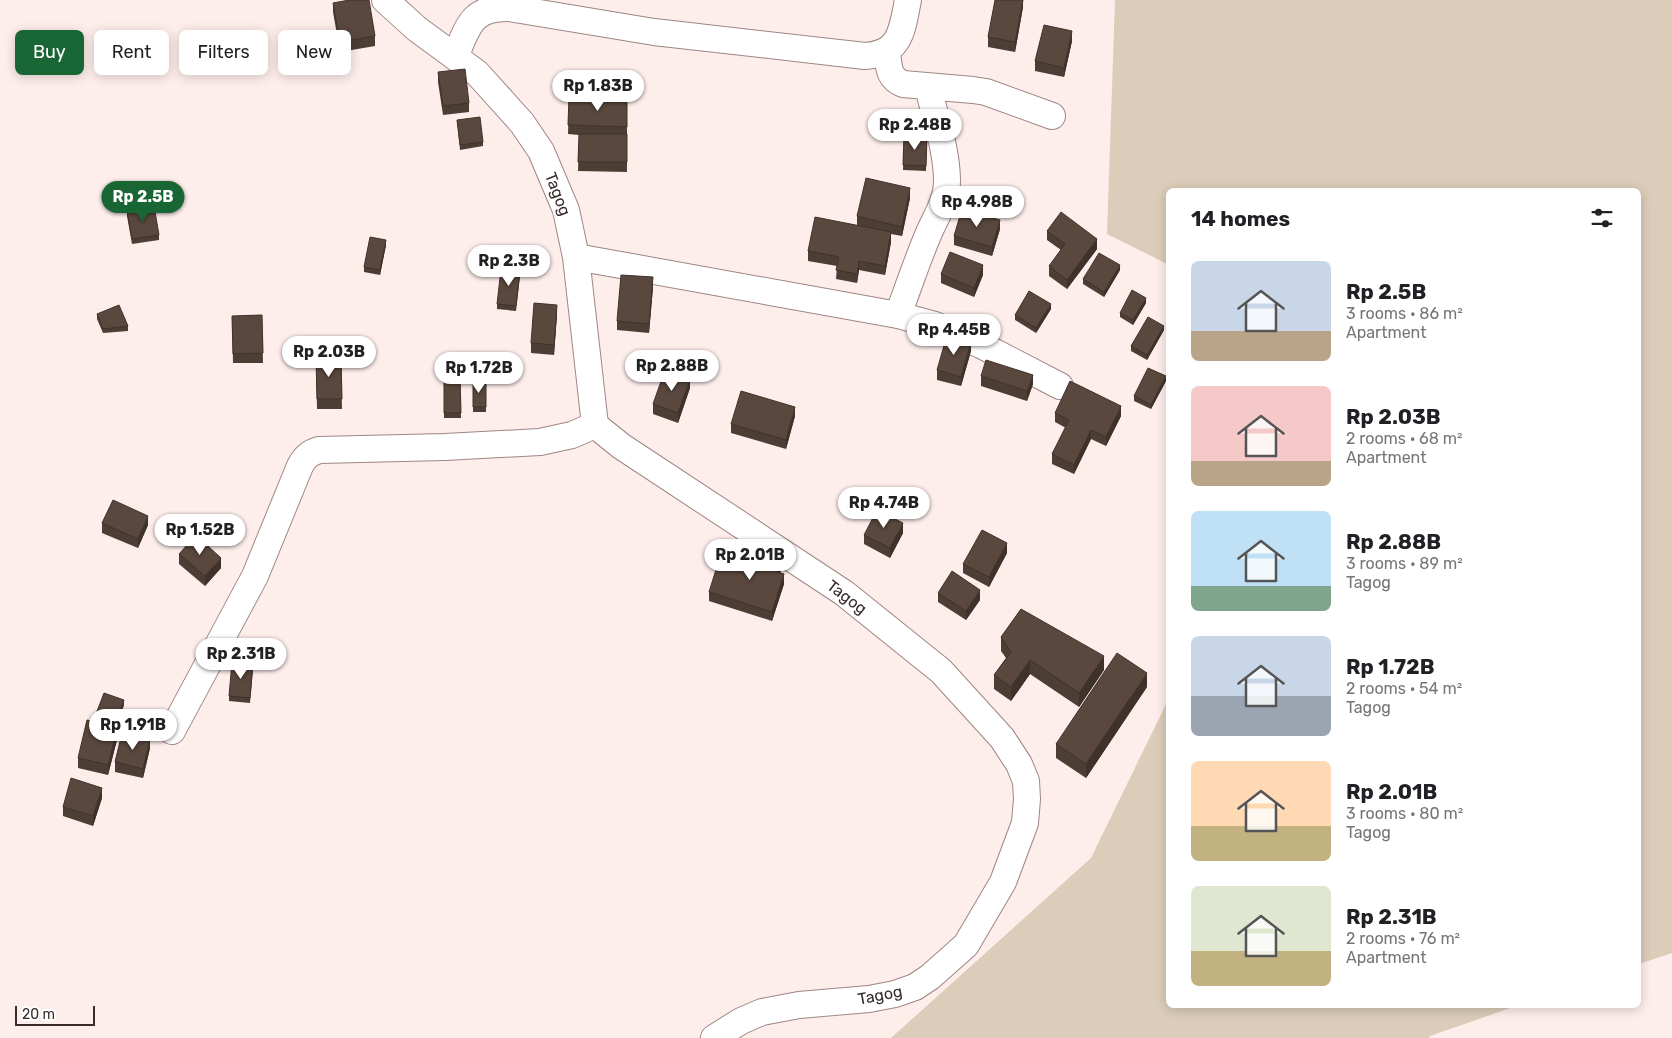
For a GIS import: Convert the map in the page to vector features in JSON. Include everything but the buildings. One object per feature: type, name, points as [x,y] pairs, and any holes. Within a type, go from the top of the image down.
[{"type":"street","name":"Tagog","points":[[384,0],[417,29],[476,73],[522,123],[541,151],[566,210],[576,257],[596,424],[621,446],[844,593],[941,672],[1002,738],[1019,764],[1026,781],[1025,823],[1003,882],[966,945],[930,977],[915,987],[895,994],[869,999],[799,1005],[762,1012],[714,1038]]},
{"type":"street","points":[[455,57],[469,25],[484,11],[494,8],[509,8],[654,32],[873,56],[886,52],[895,43],[900,33],[908,0]]},
{"type":"street","points":[[886,52],[891,75],[895,81],[903,84],[986,92],[1052,116]]},
{"type":"street","points":[[898,315],[940,210],[946,186],[943,152],[928,86]]},
{"type":"street","points":[[576,257],[898,315],[935,325],[981,345],[1060,386]]},
{"type":"street","points":[[172,730],[255,576],[305,457],[312,452],[320,450],[445,447],[540,442],[572,435],[596,424]]},
{"type":"shaded area","points":[[1115,0],[1672,0],[1672,953],[1641,963],[1641,188],[1166,188],[1166,264],[1107,234]]},
{"type":"shaded area","points":[[1166,704],[1166,1008],[1510,1008],[1430,1036],[1429,1038],[891,1038],[1091,858]]}]
